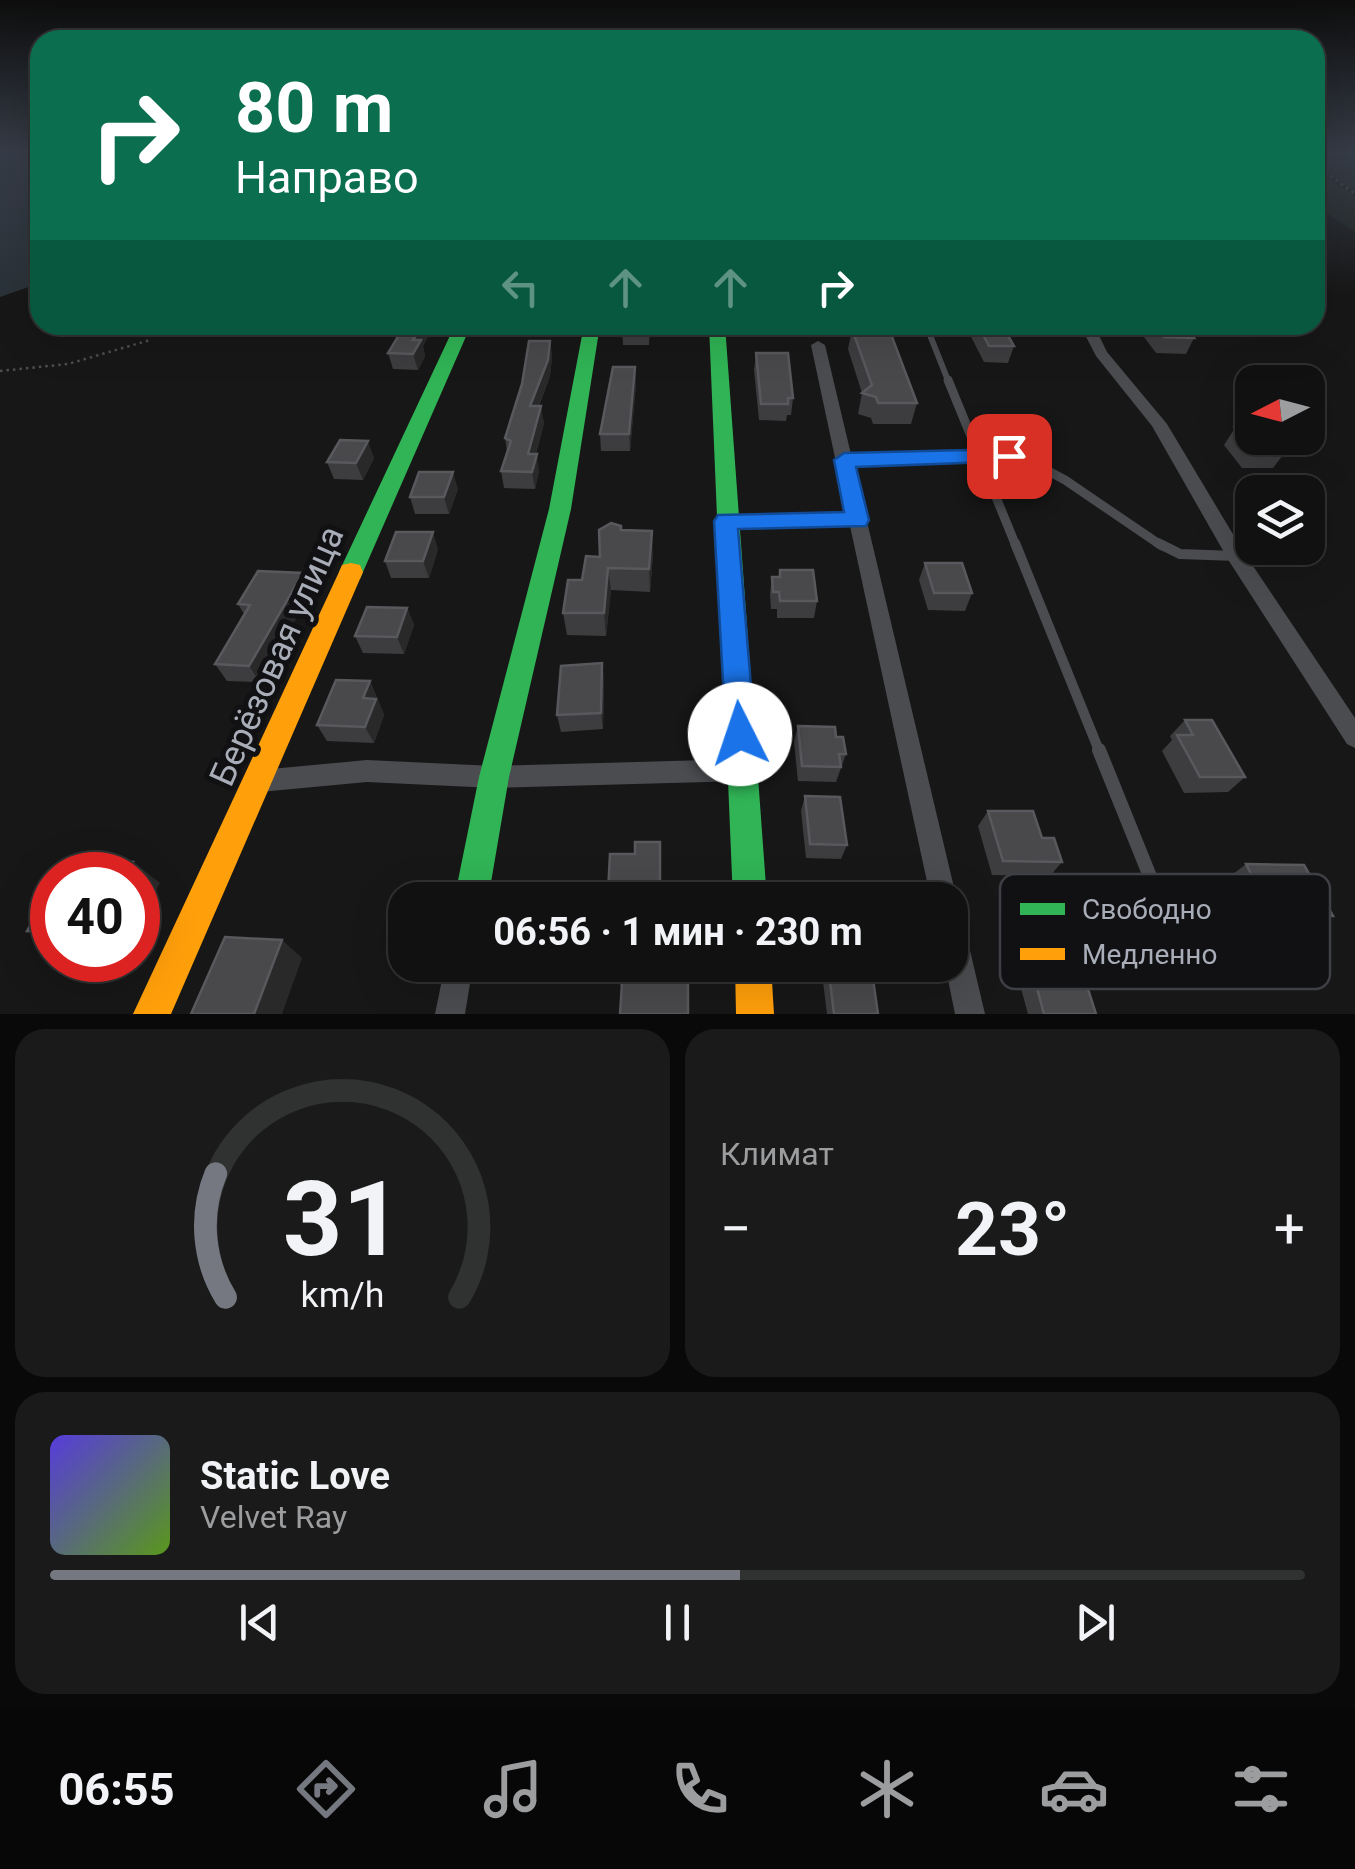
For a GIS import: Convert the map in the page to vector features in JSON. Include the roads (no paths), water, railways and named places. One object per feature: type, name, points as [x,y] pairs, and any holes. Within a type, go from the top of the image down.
[{"type":"street","name":"Берёзовая улица","points":[[152,1014],[459,335]]},
{"type":"street","points":[[474,882],[494,777],[560,508],[590,335]]},
{"type":"street","points":[[717,335],[749,882]]},
{"type":"street","points":[[1092,335],[1160,424],[1235,554]]},
{"type":"street","points":[[818,345],[940,882]]},
{"type":"street","points":[[726,521],[858,520]]},
{"type":"street","points":[[1242,565],[1355,738]]},
{"type":"street","points":[[260,781],[367,771],[494,777],[743,770]]},
{"type":"street","points":[[450,1014],[456,982]]},
{"type":"street","points":[[754,982],[756,1014]]},
{"type":"street","points":[[963,982],[970,1014]]},
{"type":"lane","points":[[930,335],[1149,874]]},
{"type":"lane","points":[[844,460],[1009,456],[1036,462],[1168,550],[1235,556]]}]
